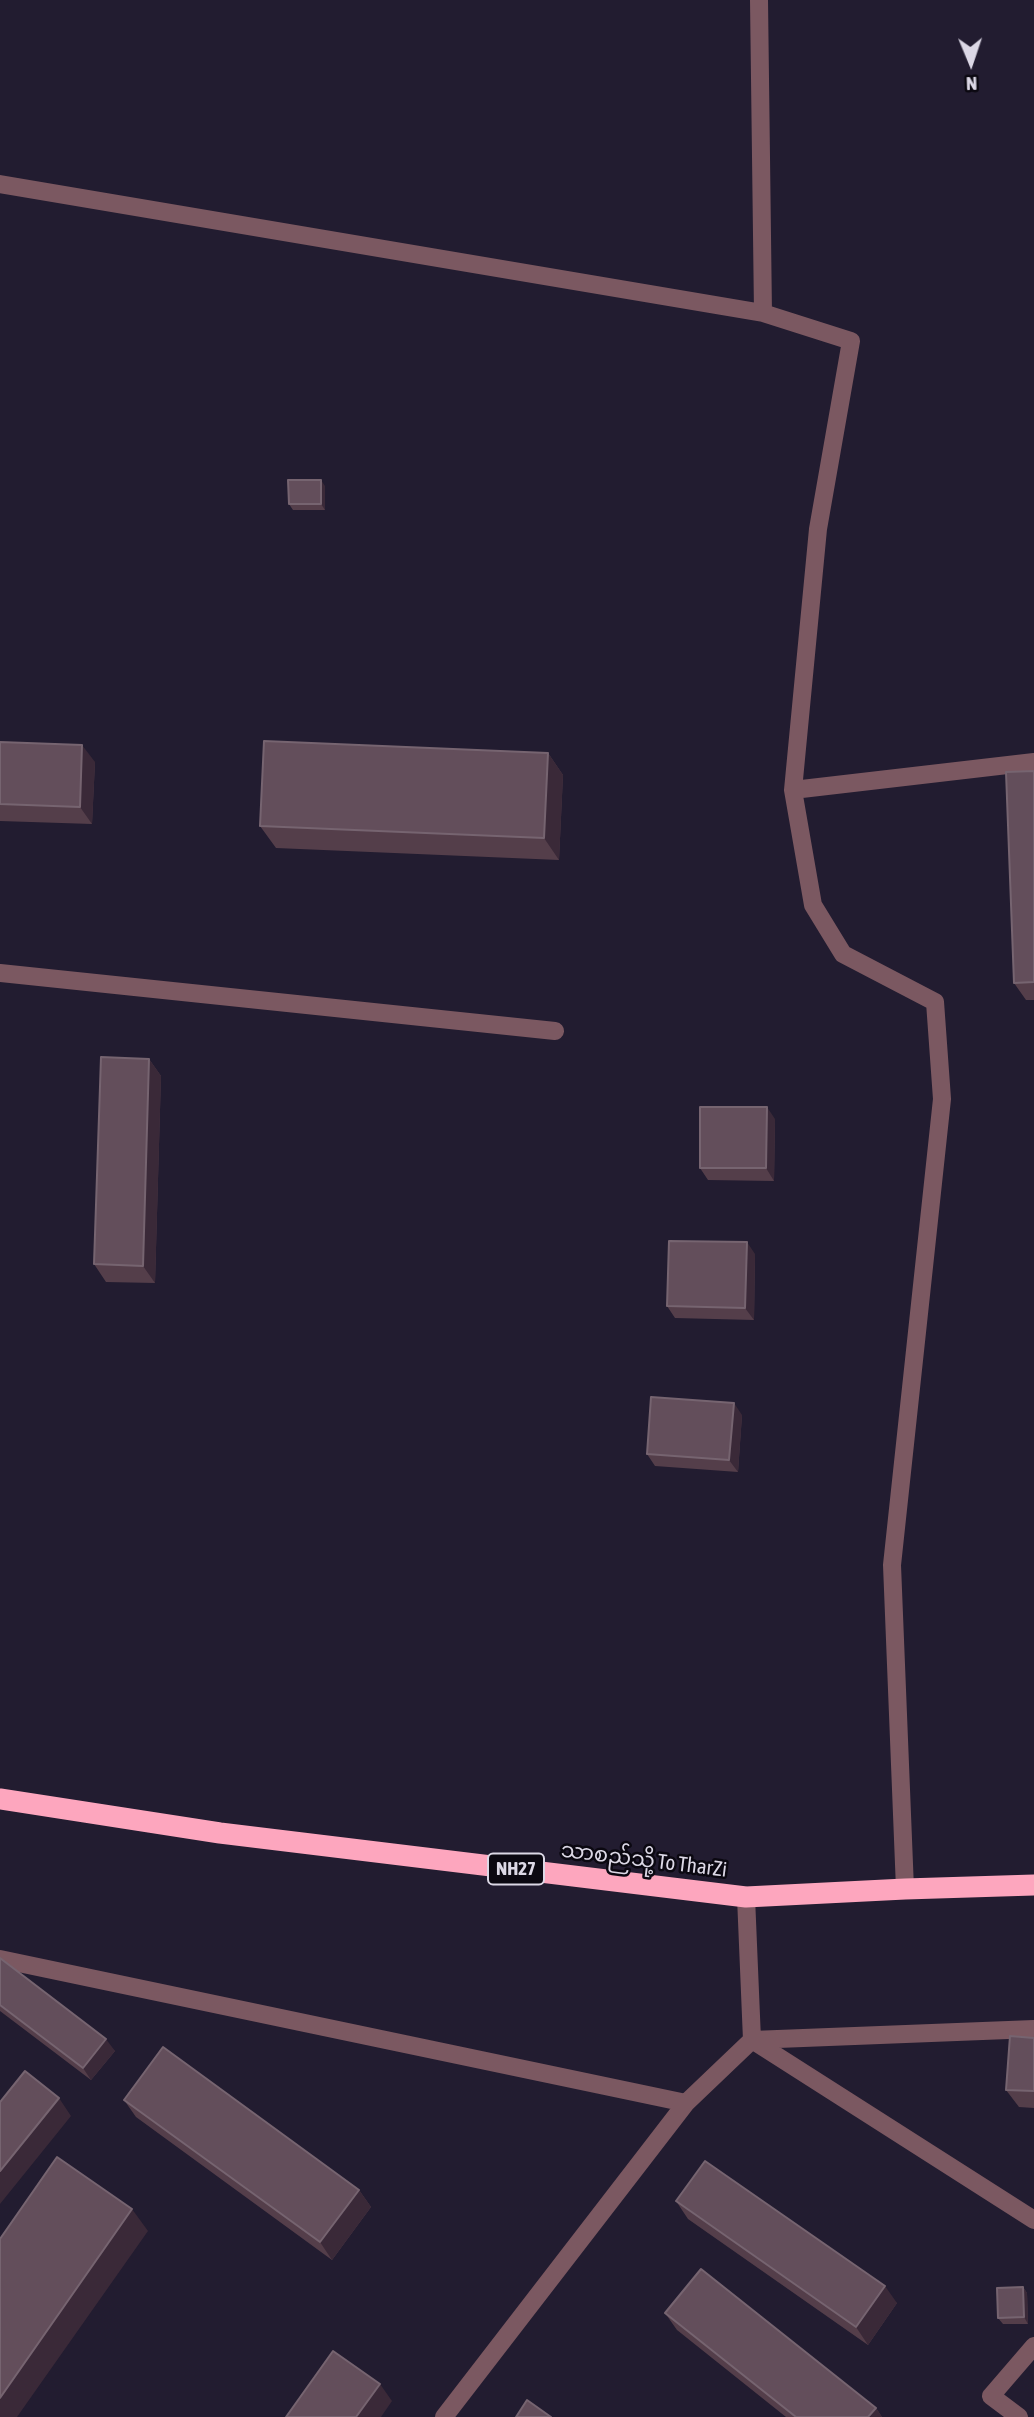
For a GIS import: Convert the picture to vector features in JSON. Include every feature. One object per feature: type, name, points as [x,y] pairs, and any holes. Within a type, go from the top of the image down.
[{"type":"highway","name":"သာစည်သို့ To TharZi","points":[[0,1799],[220,1833],[747,1897],[1034,1885]]},
{"type":"street","points":[[759,0],[763,313]]},
{"type":"street","points":[[0,184],[763,313],[851,341],[818,529],[793,790],[814,905],[843,954],[935,1002],[942,1099],[892,1565],[905,1889]]},
{"type":"street","points":[[793,790],[1034,762]]},
{"type":"street","points":[[0,973],[555,1031]]},
{"type":"street","points":[[747,1897],[752,2040]]},
{"type":"street","points":[[0,1959],[685,2102]]},
{"type":"street","points":[[444,2417],[685,2102],[752,2040],[1034,2029]]},
{"type":"street","points":[[752,2040],[1034,2220]]},
{"type":"street","points":[[1019,2417],[991,2396],[1034,2346]]},
{"type":"building","points":[[288,480],[321,480],[321,504],[289,504]]},
{"type":"building","points":[[264,741],[548,753],[544,838],[260,826]]},
{"type":"building","points":[[0,742],[82,745],[80,807],[0,804]]},
{"type":"building","points":[[1034,771],[1034,982],[1014,983],[1006,772]]},
{"type":"building","points":[[101,1057],[149,1059],[143,1266],[94,1264]]},
{"type":"building","points":[[700,1107],[767,1107],[766,1168],[700,1168]]},
{"type":"building","points":[[669,1241],[747,1242],[745,1308],[667,1306]]},
{"type":"building","points":[[651,1397],[734,1403],[729,1460],[647,1454]]},
{"type":"building","points":[[0,1958],[106,2039],[83,2068],[0,2005]]},
{"type":"building","points":[[1010,2036],[1034,2038],[1034,2091],[1006,2090]]},
{"type":"building","points":[[163,2047],[359,2190],[320,2242],[124,2100]]},
{"type":"building","points":[[25,2071],[59,2098],[0,2171],[0,2102]]},
{"type":"building","points":[[57,2157],[132,2209],[0,2398],[0,2239]]},
{"type":"building","points":[[705,2161],[885,2286],[856,2327],[676,2201]]},
{"type":"building","points":[[701,2269],[876,2408],[868,2417],[796,2417],[665,2313]]},
{"type":"building","points":[[1023,2287],[1024,2317],[998,2318],[997,2288]]},
{"type":"building","points":[[333,2351],[380,2384],[356,2417],[286,2417]]},
{"type":"building","points":[[527,2400],[551,2417],[516,2417]]}]
